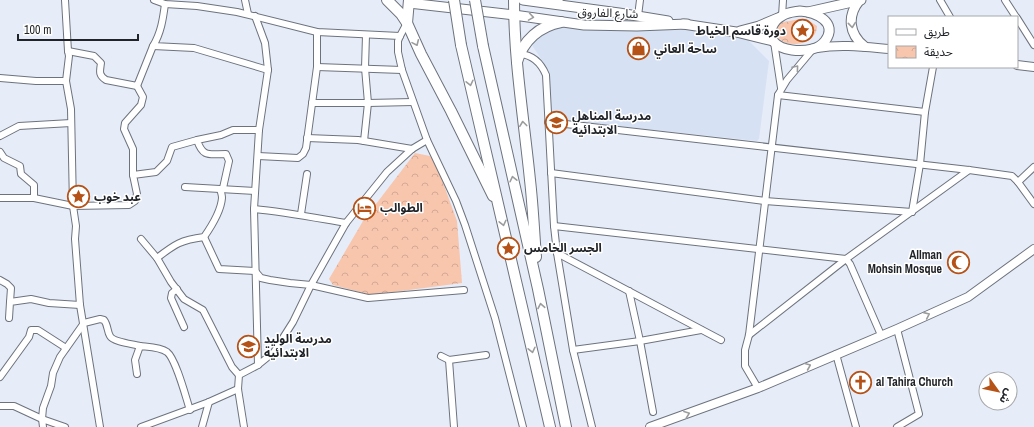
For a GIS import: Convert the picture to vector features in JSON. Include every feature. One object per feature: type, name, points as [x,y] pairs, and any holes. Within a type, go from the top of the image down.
[{"type":"main road","points":[[387,0],[401,14],[407,23],[421,54],[452,111],[500,208]]},
{"type":"main road","points":[[454,0],[461,45],[549,422]]},
{"type":"main road","points":[[475,0],[483,46],[538,289],[566,427]]},
{"type":"main road","points":[[514,0],[514,33],[530,181],[538,289]]},
{"type":"main road","name":"شارع الفاروق","points":[[523,0],[561,2],[736,32],[774,42],[788,49],[799,50],[815,48]]},
{"type":"main road","points":[[860,0],[853,11],[851,28],[856,38],[864,46]]},
{"type":"main road","name":"شارع الفاروق","points":[[736,32],[759,26],[781,16],[796,12],[807,12],[860,0]]},
{"type":"main road","points":[[407,23],[409,1]]},
{"type":"main road","name":"شارع الفاروق","points":[[409,1],[584,24],[630,26],[687,24]]},
{"type":"main road","points":[[807,12],[822,18],[828,26],[827,37],[823,43],[815,48]]},
{"type":"main road","points":[[774,42],[771,30],[781,16]]},
{"type":"main road","points":[[517,66],[520,54],[528,41],[539,30],[561,22]]},
{"type":"street","points":[[65,0],[69,56],[66,81],[71,109],[73,206],[76,226],[75,239],[80,305],[100,427]]},
{"type":"street","points":[[154,0],[165,4],[197,6],[252,15],[317,32],[400,36]]},
{"type":"street","points":[[245,0],[265,43],[268,70],[259,130],[254,209],[258,365]]},
{"type":"street","points":[[638,16],[640,0]]},
{"type":"street","points":[[781,16],[783,0]]},
{"type":"street","points":[[940,0],[949,16]]},
{"type":"street","points":[[1005,0],[1016,16]]},
{"type":"street","points":[[137,86],[153,46],[158,38],[165,4]]},
{"type":"street","points":[[1018,20],[1034,45]]},
{"type":"street","points":[[407,23],[400,36],[398,47],[402,70],[427,140],[456,201],[465,226],[495,318],[523,427]]},
{"type":"street","points":[[258,156],[298,158],[303,154],[306,148],[317,67],[317,32]]},
{"type":"street","points":[[364,141],[368,103],[365,68],[366,35]]},
{"type":"street","points":[[774,42],[781,88]]},
{"type":"street","name":"شارع الفاروق","points":[[815,48],[839,45],[888,49]]},
{"type":"street","points":[[153,46],[194,48],[268,70]]},
{"type":"street","points":[[758,388],[745,366],[745,350],[749,335],[778,95],[781,88],[815,48]]},
{"type":"street","points":[[68,51],[94,56],[98,59],[101,62],[99,74],[106,80],[137,86]]},
{"type":"street","points":[[520,54],[526,54],[533,58],[543,68],[547,83],[554,226],[557,253],[573,350],[592,427]]},
{"type":"street","points":[[1018,65],[1034,67]]},
{"type":"street","points":[[317,67],[402,70]]},
{"type":"street","points":[[912,212],[920,164],[925,112],[933,68]]},
{"type":"street","points":[[0,78],[36,81],[66,81]]},
{"type":"street","points":[[0,198],[34,198],[73,206],[129,205],[135,201],[137,194],[133,175],[133,149],[124,129],[124,123],[141,105],[143,97],[137,86]]},
{"type":"street","points":[[778,95],[925,112]]},
{"type":"street","points":[[312,102],[413,102]]},
{"type":"street","points":[[548,122],[920,164],[1012,176],[1034,204]]},
{"type":"street","points":[[0,136],[19,126],[71,123]]},
{"type":"street","points":[[133,175],[156,172],[167,161],[172,146],[220,135],[233,130],[259,130]]},
{"type":"street","points":[[307,138],[364,141],[412,149]]},
{"type":"street","points":[[157,258],[175,245],[188,239],[204,237],[212,226],[218,212],[229,161],[226,154],[208,154],[203,152],[200,149],[197,140]]},
{"type":"street","points":[[239,375],[258,365],[274,352],[293,322],[311,285],[346,223],[386,172],[412,149],[427,140]]},
{"type":"street","points":[[0,152],[4,158],[20,166],[21,174],[34,185],[34,198]]},
{"type":"street","points":[[1018,182],[1034,167]]},
{"type":"street","points":[[749,335],[846,259],[969,170]]},
{"type":"street","points":[[551,173],[765,201],[912,212]]},
{"type":"street","points":[[300,214],[307,174]]},
{"type":"street","points":[[185,188],[255,191]]},
{"type":"street","points":[[254,209],[300,214],[346,223]]},
{"type":"street","points":[[554,226],[846,259],[850,264],[881,335]]},
{"type":"street","points":[[204,237],[219,270],[255,272],[261,278],[311,285],[368,298],[464,290]]},
{"type":"street","points":[[141,239],[157,258],[184,299],[203,310],[232,367],[239,375],[238,389],[244,427]]},
{"type":"street","points":[[650,427],[758,388],[968,297],[1034,249]]},
{"type":"street","points":[[557,253],[721,340]]},
{"type":"street","points":[[0,280],[11,288],[8,318]]},
{"type":"street","points":[[176,289],[170,298],[184,328]]},
{"type":"street","points":[[629,291],[653,412]]},
{"type":"street","points":[[10,302],[31,299],[49,303],[80,305]]},
{"type":"street","points":[[43,427],[42,419],[51,386],[52,373],[66,348],[84,323],[100,319],[104,320],[110,336],[114,340],[155,348],[167,352],[176,366],[190,410]]},
{"type":"street","points":[[897,329],[919,414],[897,427]]},
{"type":"street","points":[[0,376],[29,337],[31,330],[38,330],[66,348]]},
{"type":"street","points":[[573,350],[640,341],[701,330]]},
{"type":"street","points":[[136,374],[136,360],[140,346]]},
{"type":"street","points":[[836,354],[856,427]]},
{"type":"street","points":[[441,356],[449,360],[486,355]]},
{"type":"street","points":[[449,360],[454,427]]},
{"type":"street","points":[[141,427],[190,410],[238,389]]},
{"type":"street","points":[[202,427],[209,402]]},
{"type":"street","points":[[0,406],[14,406],[42,419],[65,427]]},
{"type":"shaded area","points":[[558,26],[690,30],[748,40],[769,61],[759,139],[757,141],[552,119],[545,65],[526,36]]},
{"type":"green space","points":[[800,19],[808,20],[817,26],[815,33],[805,42],[798,44],[783,42],[775,31],[779,23]]},
{"type":"green space","points":[[415,153],[430,156],[436,164],[457,221],[462,283],[371,295],[333,285],[329,279],[363,221]]},
{"type":"place","name":"دورة قاسم الخياط","points":[[802,31]]},
{"type":"place","name":"ساحة العاني","points":[[639,49]]},
{"type":"place","name":"مدرسة المناهل الابتدائية","points":[[557,123]]},
{"type":"place","name":"عبد خوب","points":[[79,197]]},
{"type":"place","name":"الطوالب","points":[[364,208]]},
{"type":"place","name":"الجسر الخامس","points":[[509,248]]},
{"type":"place","name":"Allman Mohsin Mosque","points":[[958,262]]},
{"type":"place","name":"مدرسة الوليد الابتدائية","points":[[248,346]]},
{"type":"place","name":"al Tahira Church","points":[[861,382]]}]
